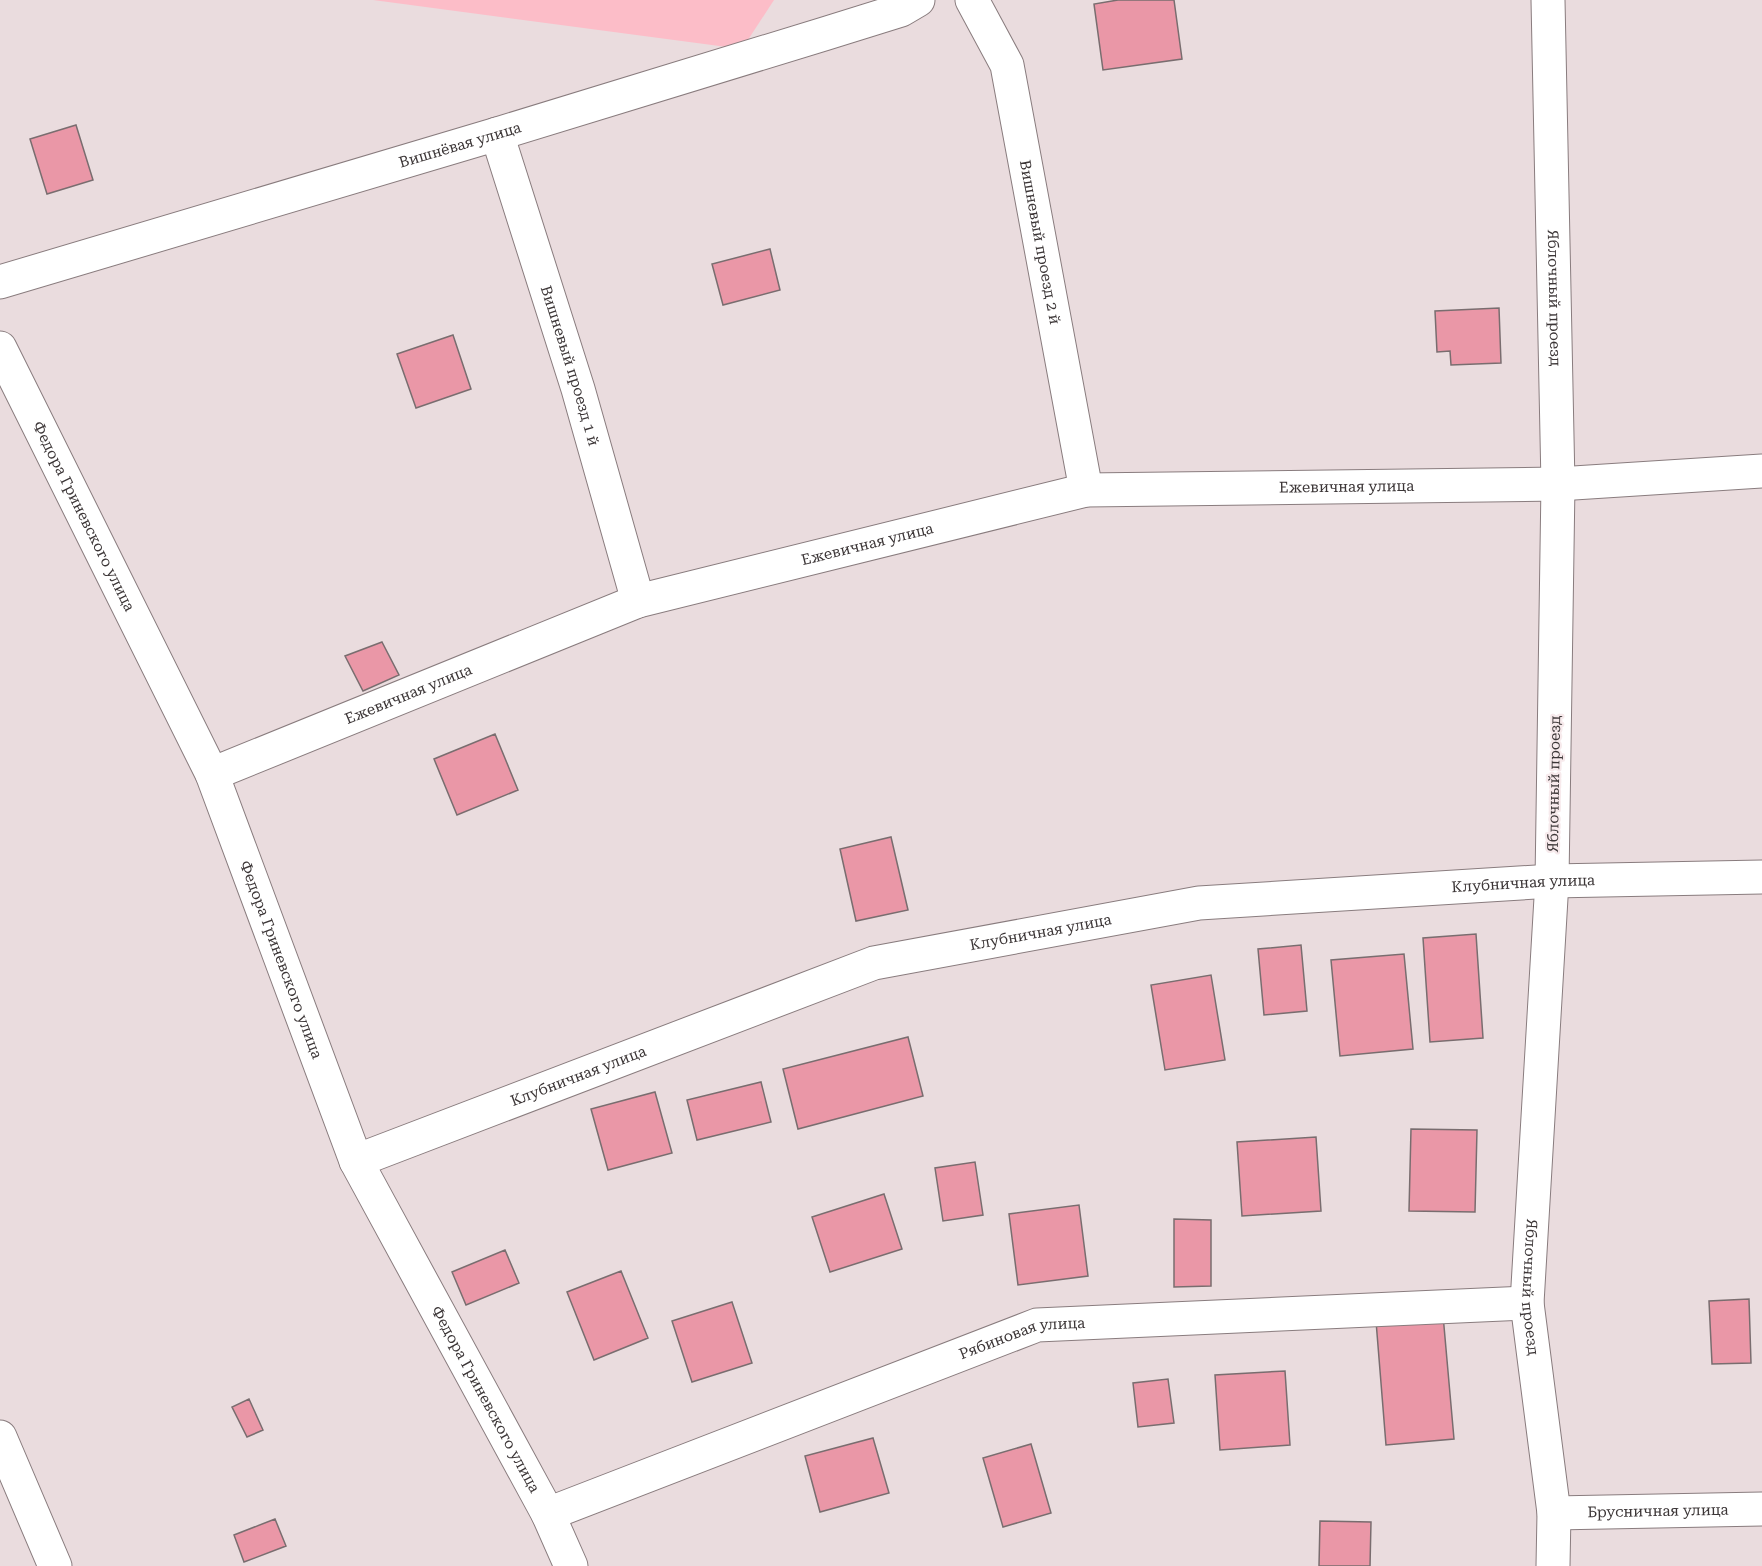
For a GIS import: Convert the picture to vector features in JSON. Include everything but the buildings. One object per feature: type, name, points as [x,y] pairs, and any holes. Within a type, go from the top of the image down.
[{"type":"street","name":"Вишнёвая улица","points":[[0,282],[497,134],[901,10],[918,0]]},
{"type":"street","name":"Вишневый проезд 2 й","points":[[972,0],[1007,65],[1086,490]]},
{"type":"street","name":"Яблочный проезд","points":[[1548,0],[1558,484],[1552,881],[1527,1303],[1554,1513],[1553,1566]]},
{"type":"street","name":"Вишневый проезд 1 й","points":[[497,134],[578,389],[638,601]]},
{"type":"street","name":"Федора Гриневского улица","points":[[0,348],[212,774],[356,1161],[548,1514],[571,1566]]},
{"type":"street","name":"Ежевичная улица","points":[[212,774],[638,601],[1086,490],[1558,484],[1762,471]]},
{"type":"street","name":"Клубничная улица","points":[[356,1161],[874,963],[1199,903],[1552,881],[1762,877]]},
{"type":"street","name":"Рябиновая улица","points":[[548,1514],[1037,1325],[1527,1303]]},
{"type":"street","points":[[0,1437],[55,1566]]},
{"type":"street","name":"Брусничная улица","points":[[1554,1513],[1762,1509]]},
{"type":"shaded area","points":[[373,0],[774,0],[742,49]]}]
